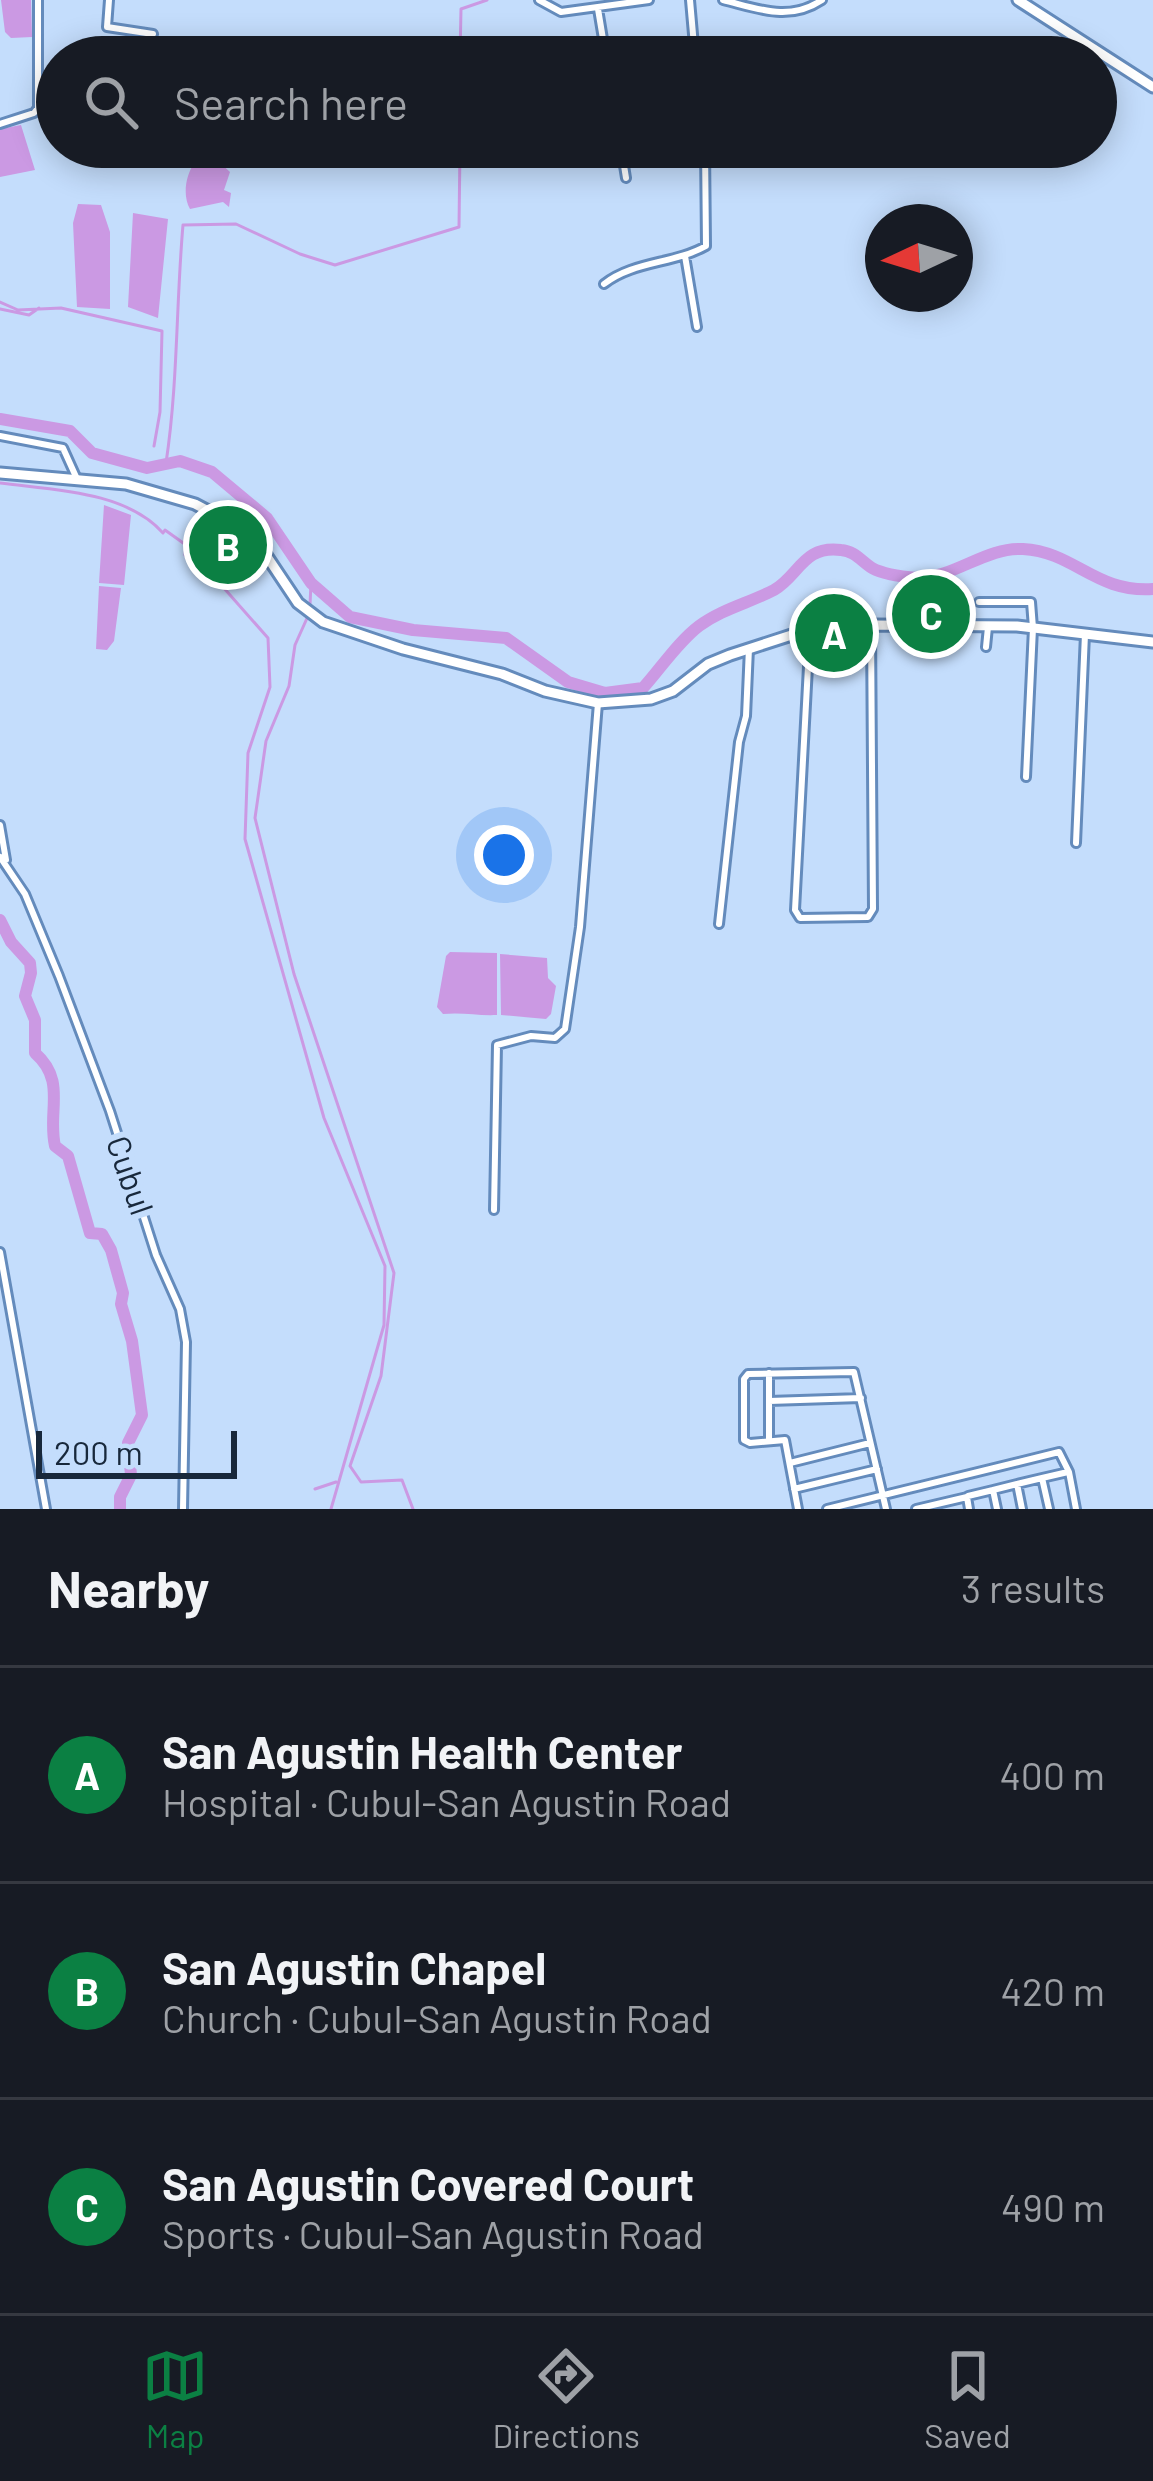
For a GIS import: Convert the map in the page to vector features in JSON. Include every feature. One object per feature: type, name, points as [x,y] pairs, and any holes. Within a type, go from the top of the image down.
[{"type":"street","points":[[38,0],[38,36]]},
{"type":"street","points":[[109,0],[107,27],[153,34]]},
{"type":"street","points":[[539,0],[556,12],[649,0]]},
{"type":"street","points":[[690,0],[693,36]]},
{"type":"street","points":[[723,0],[783,14],[799,13],[822,0]]},
{"type":"street","points":[[1018,0],[1074,36]]},
{"type":"street","points":[[598,10],[602,36]]},
{"type":"street","points":[[1117,64],[1153,87]]},
{"type":"street","points":[[0,124],[36,110]]},
{"type":"street","points":[[624,168],[626,178]]},
{"type":"street","points":[[604,284],[625,270],[703,249],[707,243],[703,168]]},
{"type":"street","points":[[685,256],[697,327]]},
{"type":"street","points":[[0,436],[63,448],[79,482]]},
{"type":"street","points":[[0,473],[126,484],[195,504],[244,530],[275,564],[298,603],[323,622],[403,649],[502,674],[544,691],[598,703],[651,699],[673,691],[708,664],[810,629],[988,626],[1153,642]]},
{"type":"street","points":[[979,602],[1030,602],[1034,628],[1026,777]]},
{"type":"street","points":[[810,629],[795,910],[800,918],[868,917],[873,909],[871,625]]},
{"type":"street","points":[[986,647],[988,626]]},
{"type":"street","points":[[1076,843],[1085,634]]},
{"type":"street","points":[[719,924],[746,716],[749,648]]},
{"type":"street","points":[[494,1210],[497,1045],[531,1036],[556,1038],[565,1029],[580,927],[598,703]]},
{"type":"street","name":"Cubul","points":[[0,825],[3,860],[25,894],[59,976],[110,1111],[156,1255],[180,1309],[186,1342],[183,1509]]},
{"type":"street","points":[[0,1252],[46,1509]]},
{"type":"street","points":[[798,1509],[785,1439],[744,1440],[744,1378],[748,1374],[852,1371],[886,1509]]},
{"type":"street","points":[[769,1440],[770,1373]]},
{"type":"street","points":[[769,1401],[861,1398]]},
{"type":"street","points":[[790,1463],[870,1443]]},
{"type":"street","points":[[827,1509],[1059,1452],[1069,1472],[1076,1509]]},
{"type":"street","points":[[794,1489],[877,1469]]},
{"type":"street","points":[[916,1509],[1069,1472]]},
{"type":"street","points":[[1042,1478],[1049,1509]]},
{"type":"street","points":[[1017,1484],[1022,1509]]},
{"type":"street","points":[[993,1490],[997,1509]]},
{"type":"street","points":[[967,1497],[969,1509]]},
{"type":"shaded area","points":[[1,0],[31,0],[32,37],[11,38],[5,32]]},
{"type":"shaded area","points":[[21,125],[35,170],[0,177],[0,129]]},
{"type":"shaded area","points":[[192,168],[226,168],[230,172],[224,190],[231,193],[229,207],[223,202],[190,209],[187,178]]},
{"type":"shaded area","points":[[78,204],[101,205],[110,232],[110,309],[77,307],[73,223]]},
{"type":"shaded area","points":[[133,213],[168,219],[158,318],[128,307]]},
{"type":"shaded area","points":[[104,505],[131,515],[124,585],[99,583]]},
{"type":"shaded area","points":[[99,586],[121,588],[114,641],[107,650],[96,649]]},
{"type":"shaded area","points":[[450,952],[497,953],[497,1015],[443,1014],[437,1007]]},
{"type":"shaded area","points":[[500,954],[547,958],[548,978],[556,986],[546,1019],[501,1015]]},
{"type":"waterway","points":[[460,36],[461,9],[487,0]]},
{"type":"waterway","points":[[166,463],[183,225],[236,224],[335,265],[459,227],[460,168]]},
{"type":"waterway","points":[[0,302],[18,310],[61,308],[162,331],[160,412],[154,446]]},
{"type":"waterway","points":[[0,309],[29,315],[39,308]]},
{"type":"waterway","points":[[0,419],[70,431],[92,453],[147,468],[180,461],[212,472],[267,518],[311,583],[350,617],[413,630],[506,638],[568,682],[605,693],[643,688],[699,626],[774,590],[810,557],[828,550],[850,552],[882,572],[917,578],[1023,549],[1057,557],[1116,585],[1153,589]]},
{"type":"waterway","points":[[0,483],[88,495],[129,508],[186,545],[185,555],[208,570],[268,638],[270,687],[248,753],[245,839],[324,1118],[385,1266],[384,1325],[331,1509]]},
{"type":"waterway","points":[[310,605],[311,583]]},
{"type":"waterway","points":[[308,616],[295,645],[289,686],[266,741],[255,818],[294,974],[394,1273],[381,1376],[350,1466],[361,1482],[402,1480],[413,1509]]},
{"type":"waterway","points":[[0,920],[30,963],[25,996],[35,1020],[35,1053],[53,1086],[55,1146],[68,1156],[90,1233],[102,1234],[111,1250],[123,1293],[121,1304],[132,1341],[142,1415],[128,1443],[131,1475],[120,1497],[120,1509]]},
{"type":"waterway","points":[[315,1489],[336,1482]]},
{"type":"place","name":"San Agustin Chapel","points":[[228,545]]},
{"type":"place","name":"San Agustin Covered Court","points":[[931,614]]},
{"type":"place","name":"San Agustin Health Center","points":[[834,633]]}]
